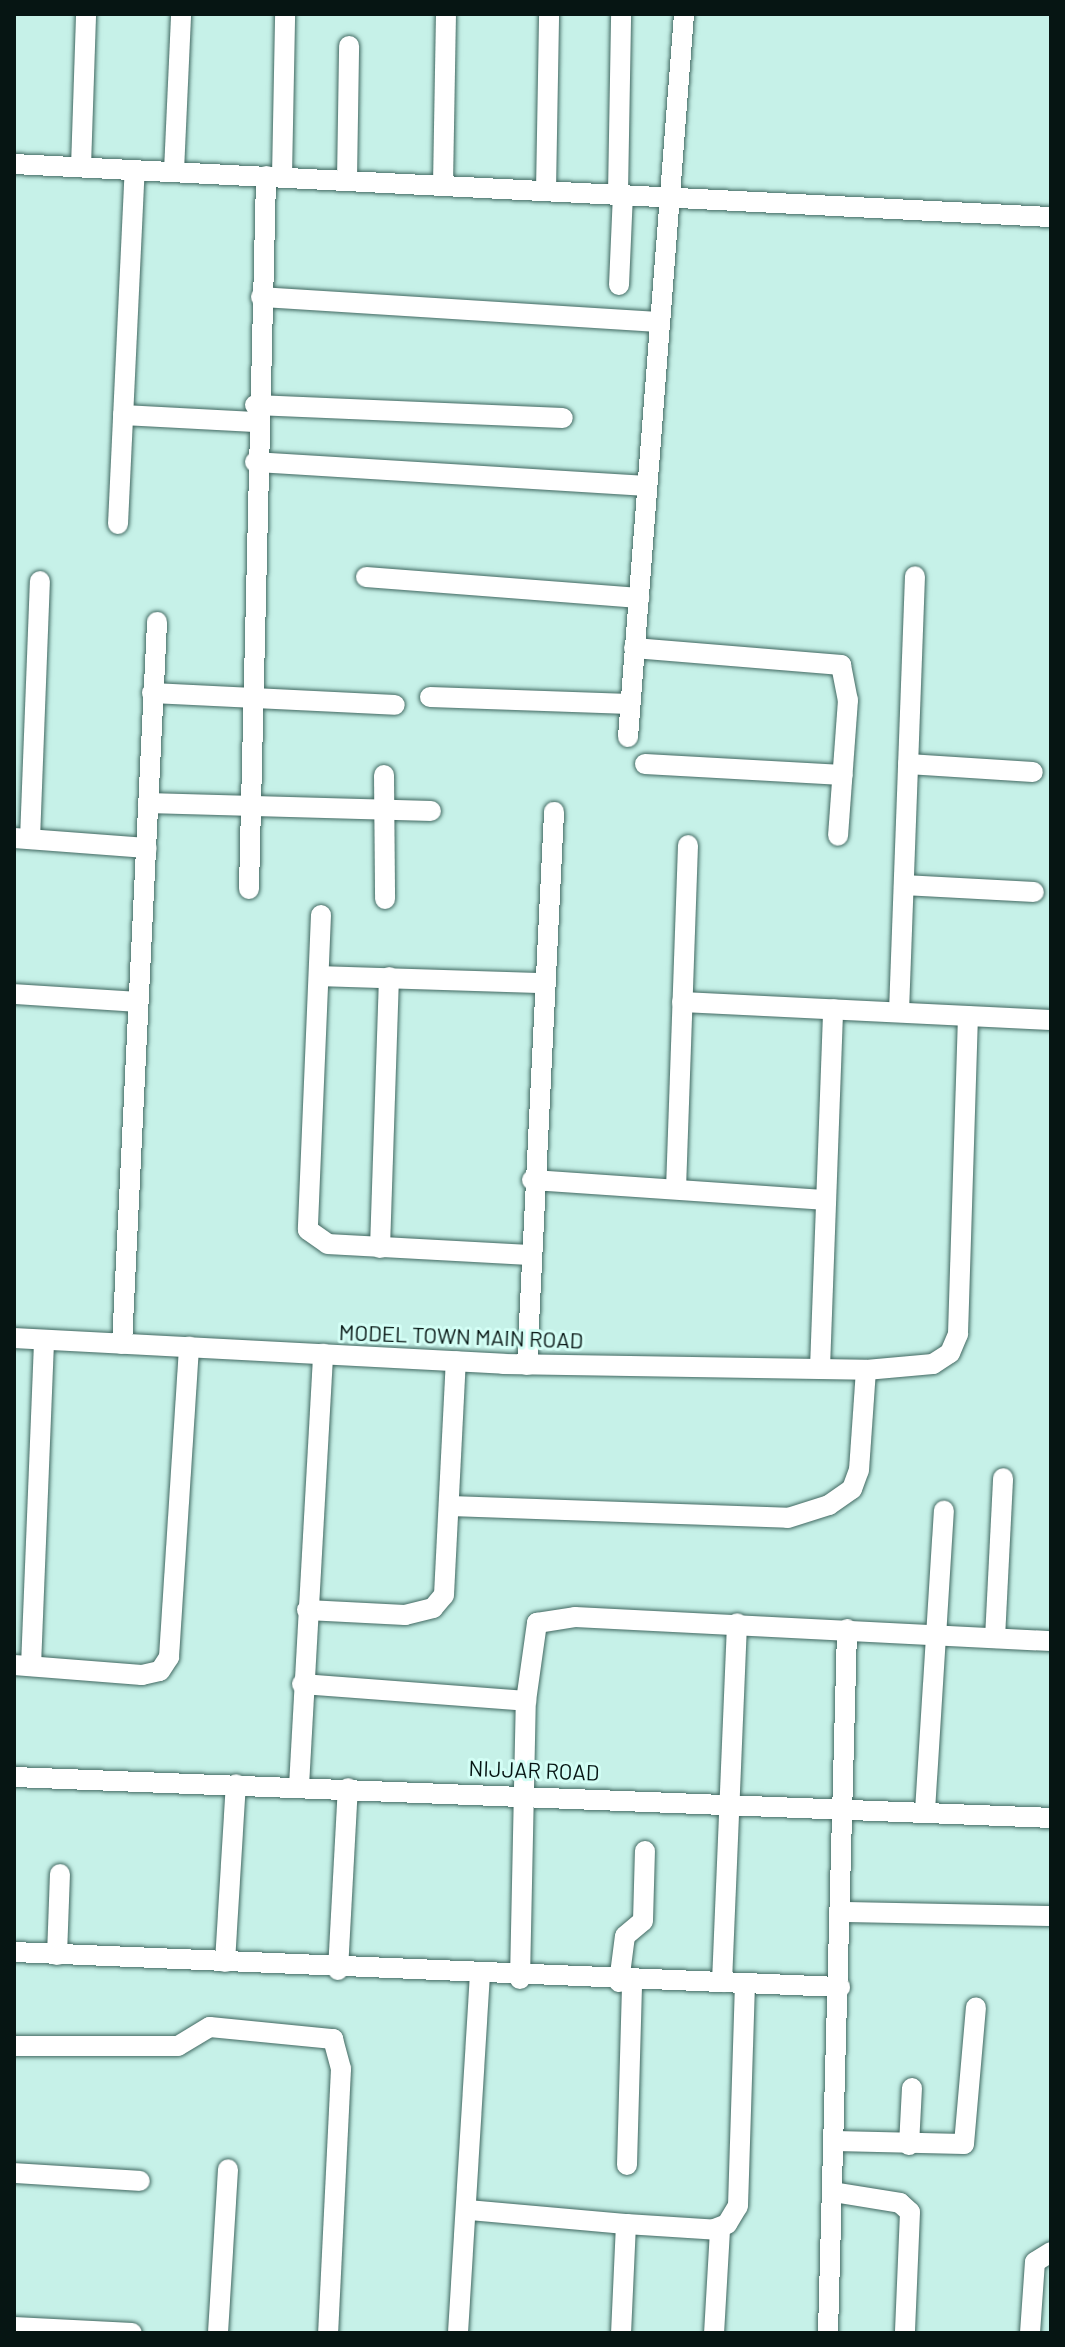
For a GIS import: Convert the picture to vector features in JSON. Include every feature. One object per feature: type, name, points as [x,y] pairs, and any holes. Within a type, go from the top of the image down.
[{"type":"street","points":[[81,167],[86,14]]},
{"type":"street","points":[[174,171],[181,14]]},
{"type":"street","points":[[249,889],[255,413],[261,297],[274,177],[285,14]]},
{"type":"street","points":[[546,191],[549,14]]},
{"type":"street","points":[[619,285],[621,14]]},
{"type":"street","points":[[628,737],[656,322],[684,14]]},
{"type":"street","points":[[443,185],[446,16]]},
{"type":"street","points":[[347,180],[349,46]]},
{"type":"street","points":[[14,164],[1051,217]]},
{"type":"street","points":[[118,524],[135,170]]},
{"type":"street","points":[[261,297],[656,322]]},
{"type":"street","points":[[123,415],[255,413],[563,418]]},
{"type":"street","points":[[255,462],[645,486]]},
{"type":"street","points":[[899,1012],[915,576]]},
{"type":"street","points":[[366,577],[639,598]]},
{"type":"street","points":[[40,581],[22,838],[147,848]]},
{"type":"street","points":[[122,1344],[157,622]]},
{"type":"street","points":[[634,648],[841,665],[848,700],[838,836]]},
{"type":"street","points":[[152,693],[395,705]]},
{"type":"street","points":[[430,697],[630,704]]},
{"type":"street","points":[[645,764],[843,775]]},
{"type":"street","points":[[908,764],[1033,772]]},
{"type":"street","points":[[384,775],[385,899]]},
{"type":"street","points":[[148,803],[431,811]]},
{"type":"street","points":[[527,1365],[532,1180],[554,812]]},
{"type":"street","points":[[676,1189],[688,845]]},
{"type":"street","points":[[904,885],[1034,892]]},
{"type":"street","points":[[321,915],[308,1230],[328,1244],[529,1255]]},
{"type":"street","points":[[319,976],[544,983]]},
{"type":"street","points":[[380,1248],[389,977]]},
{"type":"street","points":[[14,994],[137,1002]]},
{"type":"street","points":[[682,1002],[1051,1020]]},
{"type":"street","points":[[820,1368],[833,1009]]},
{"type":"street","name":"MODEL TOWN MAIN ROAD","points":[[14,1338],[527,1365],[907,1370],[945,1358],[958,1334],[968,1016]]},
{"type":"street","points":[[532,1180],[824,1200]]},
{"type":"street","points":[[44,1340],[22,1665],[142,1675],[160,1671],[169,1657],[189,1347]]},
{"type":"street","points":[[299,1786],[302,1684],[323,1354]]},
{"type":"street","points":[[307,1610],[405,1615],[433,1608],[444,1595],[456,1361]]},
{"type":"street","points":[[450,1506],[788,1518],[829,1505],[852,1489],[859,1470],[866,1370]]},
{"type":"street","points":[[995,1638],[1003,1478]]},
{"type":"street","points":[[925,1811],[939,1635],[944,1511]]},
{"type":"street","points":[[520,1979],[526,1701],[537,1623],[737,1623],[1051,1641]]},
{"type":"street","points":[[722,1982],[737,1623]]},
{"type":"street","points":[[828,2333],[847,1807],[847,1629]]},
{"type":"street","points":[[302,1684],[526,1701]]},
{"type":"street","name":"NIJJAR ROAD","points":[[14,1777],[526,1793],[1051,1818]]},
{"type":"street","points":[[225,1962],[236,1784]]},
{"type":"street","points":[[338,1970],[348,1788]]},
{"type":"street","points":[[627,2165],[625,1936],[643,1921],[645,1851]]},
{"type":"street","points":[[57,1955],[60,1874]]},
{"type":"street","points":[[843,1912],[1051,1916]]},
{"type":"street","points":[[14,1952],[520,1979],[840,1987]]},
{"type":"street","points":[[458,2333],[469,2210],[480,1976]]},
{"type":"street","points":[[714,2229],[727,2224],[738,2206],[745,1984]]},
{"type":"street","points":[[835,2141],[953,2149],[969,2133],[976,2008]]},
{"type":"street","points":[[14,2046],[178,2046],[210,2027],[333,2039],[341,2069],[328,2333]]},
{"type":"street","points":[[909,2145],[912,2088]]},
{"type":"street","points":[[218,2333],[228,2169]]},
{"type":"street","points":[[14,2173],[140,2181]]},
{"type":"street","points":[[833,2192],[900,2203],[910,2212],[905,2333]]},
{"type":"street","points":[[469,2210],[720,2230],[714,2333]]},
{"type":"street","points":[[621,2333],[626,2224]]},
{"type":"street","points":[[1030,2333],[1035,2262],[1051,2252]]},
{"type":"street","points":[[14,2327],[132,2333]]}]
